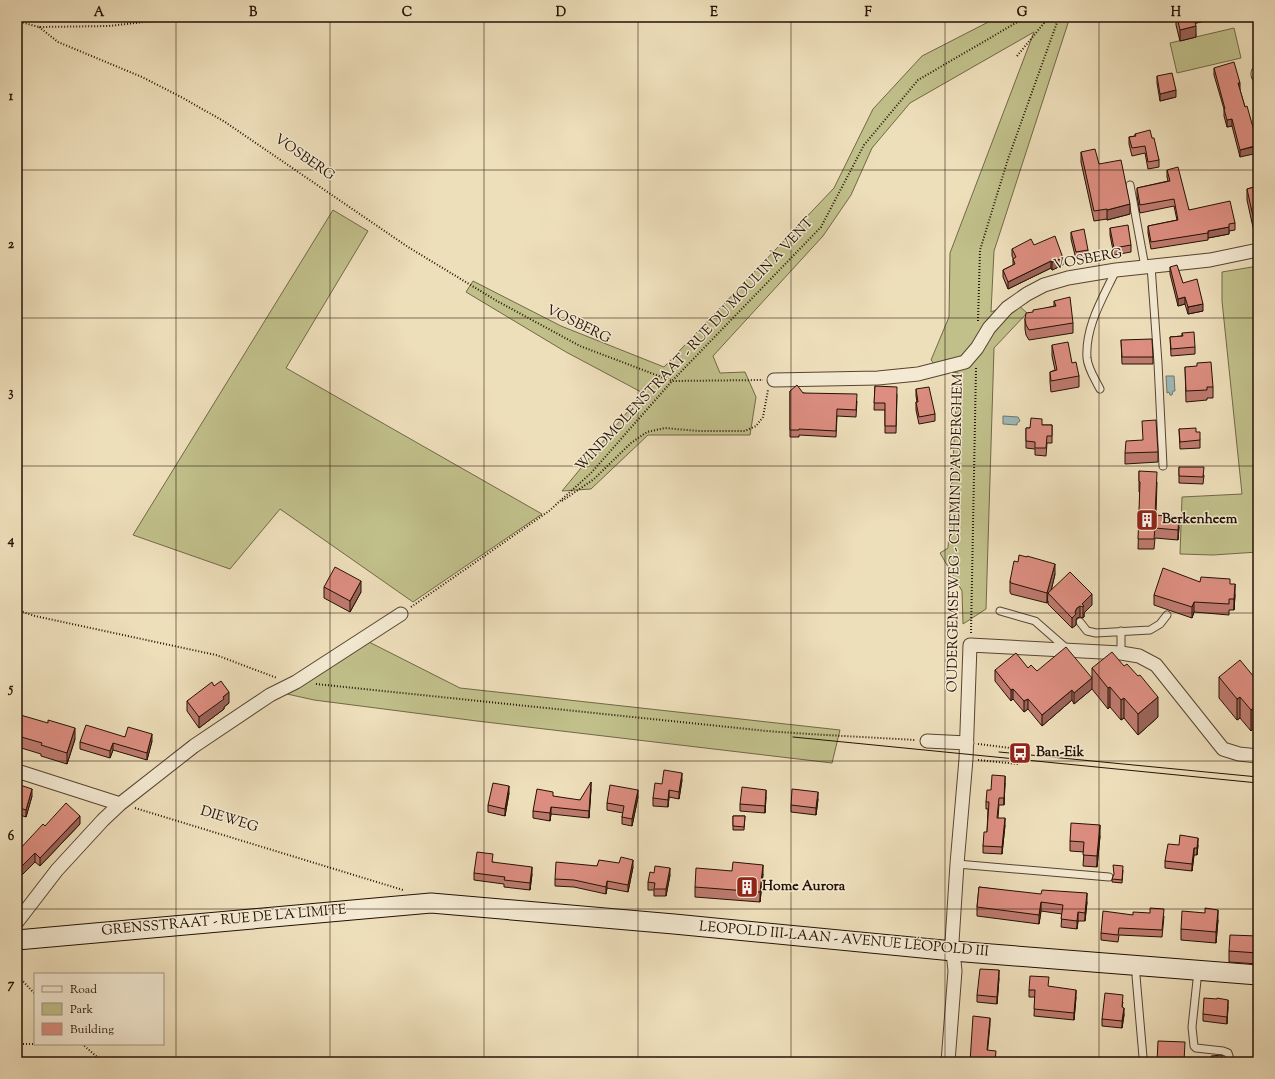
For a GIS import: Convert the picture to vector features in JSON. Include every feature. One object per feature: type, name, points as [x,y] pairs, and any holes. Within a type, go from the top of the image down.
[{"type":"street","name":"VOSBERG","points":[[771,380],[878,378],[918,374],[965,362],[977,348],[989,328],[1007,308],[1027,294],[1044,285],[1068,278],[1116,270],[1210,260],[1258,250]]},
{"type":"street","points":[[17,922],[57,870],[120,804],[194,746],[270,695],[296,682],[401,614]]},
{"type":"street","points":[[970,645],[1122,653],[1139,656],[1156,665],[1223,749],[1239,754],[1258,756]]},
{"type":"street","name":"OUDERGEMSEWEG - CHEMIN D'AUDERGHEM","points":[[948,1062],[955,971],[952,942],[967,743],[970,645]]},
{"type":"street","points":[[927,741],[967,743]]},
{"type":"street","points":[[17,771],[120,804]]},
{"type":"street","name":"LEOPOLD III-LAAN - AVENUE LÉOPOLD III","points":[[431,903],[674,924],[954,951],[1258,975]]},
{"type":"street","name":"GRENSSTRAAT - RUE DE LA LIMITE","points":[[17,940],[431,903]]},
{"type":"lane","name":"VOSBERG","points":[[1130,185],[1148,267],[1158,363],[1163,466]]},
{"type":"lane","points":[[1100,389],[1091,372],[1087,359],[1088,338],[1095,313],[1116,270]]},
{"type":"lane","points":[[1000,612],[1035,621],[1068,650]]},
{"type":"lane","points":[[1080,622],[1087,631],[1096,633],[1150,630],[1160,624],[1167,615]]},
{"type":"lane","points":[[1122,632],[1122,653]]},
{"type":"lane","points":[[957,864],[1109,877]]},
{"type":"lane","points":[[1137,966],[1136,976],[1143,1057],[1145,1062]]},
{"type":"lane","points":[[1198,971],[1192,1027],[1194,1046],[1196,1048],[1223,1051],[1228,1053],[1231,1062]]},
{"type":"path","points":[[17,22],[39,27],[109,26],[178,17]]},
{"type":"path","name":"WINDMOLENSTRAAT - RUE DU MOULIN À VENT","points":[[401,614],[534,522],[556,505],[591,473],[672,381],[821,227],[864,145],[918,80],[1026,17]]},
{"type":"path","points":[[1017,56],[1049,17]]},
{"type":"path","points":[[978,325],[980,250],[1008,158],[1059,17]]},
{"type":"path","name":"VOSBERG","points":[[39,27],[58,42],[142,77],[226,122],[402,244],[497,301],[580,346],[672,381],[771,380]]},
{"type":"path","name":"OUDERGEMSEWEG - CHEMIN D'AUDERGHEM","points":[[970,645],[977,348]]},
{"type":"path","points":[[556,505],[594,479],[631,442],[647,432],[665,428],[698,431],[745,431],[756,426],[763,417],[771,380]]},
{"type":"path","points":[[17,610],[35,616],[216,655],[281,680],[767,731],[826,736],[846,735],[927,741]]},
{"type":"path","points":[[967,743],[1019,749]]},
{"type":"path","points":[[966,759],[1018,764]]},
{"type":"path","name":"DIEWEG","points":[[120,804],[404,891]]},
{"type":"path","points":[[17,975],[34,993]]},
{"type":"path","points":[[17,1044],[34,1044]]},
{"type":"path","points":[[83,1045],[103,1062]]},
{"type":"green space","points":[[998,17],[1070,17],[994,251],[991,312],[1015,302],[1027,313],[994,348],[986,609],[963,624],[962,591],[940,553],[948,548],[958,373],[939,370],[931,360],[949,317],[950,253],[1034,32],[910,103],[872,148],[851,195],[823,236],[713,356],[720,373],[745,372],[756,397],[750,435],[648,435],[591,489],[562,491],[643,393],[566,352],[466,292],[473,281],[561,326],[664,367],[834,188],[873,109],[922,56]]},
{"type":"green space","points":[[1234,28],[1241,58],[1177,73],[1170,43]]},
{"type":"green space","points":[[333,210],[368,231],[286,368],[542,514],[413,602],[280,509],[230,569],[133,535]]},
{"type":"green space","points":[[1258,266],[1258,552],[1213,555],[1180,554],[1182,497],[1242,494],[1222,301],[1222,272]]},
{"type":"green space","points":[[367,641],[460,688],[840,730],[832,763],[477,721],[314,700],[287,694],[303,681]]},
{"type":"water","points":[[1166,376],[1174,376],[1175,391],[1173,391],[1172,395],[1170,395],[1169,392],[1167,393]]},
{"type":"water","points":[[1003,416],[1018,417],[1020,421],[1017,425],[1003,424]]},
{"type":"building","points":[[1177,17],[1194,17],[1196,26],[1180,30]]},
{"type":"building","points":[[1234,62],[1240,83],[1238,83],[1245,107],[1247,106],[1258,145],[1240,150],[1232,119],[1227,120],[1214,68]]},
{"type":"building","points":[[1172,73],[1176,90],[1160,94],[1157,76]]},
{"type":"building","points":[[1150,130],[1152,138],[1154,138],[1159,160],[1148,162],[1145,146],[1132,148],[1129,137],[1136,136],[1135,134]]},
{"type":"building","points":[[1095,149],[1099,164],[1121,160],[1130,204],[1107,210],[1094,211],[1081,152]]},
{"type":"building","points":[[1178,167],[1189,210],[1230,201],[1235,223],[1229,224],[1229,227],[1208,231],[1208,233],[1151,242],[1148,226],[1178,220],[1174,199],[1140,205],[1137,188],[1170,181],[1167,170]]},
{"type":"building","points":[[1258,186],[1258,221],[1254,221],[1247,189]]},
{"type":"building","points":[[1128,225],[1131,245],[1114,248],[1110,228]]},
{"type":"building","points":[[1084,229],[1088,250],[1076,252],[1071,232]]},
{"type":"building","points":[[1055,236],[1063,258],[1052,262],[1051,261],[1008,282],[1003,270],[1015,264],[1013,259],[1016,257],[1012,249],[1031,239],[1034,245]]},
{"type":"building","points":[[1177,265],[1183,283],[1197,279],[1203,304],[1188,307],[1185,297],[1178,299],[1170,267]]},
{"type":"building","points":[[1070,297],[1073,323],[1029,330],[1026,325],[1026,313],[1033,312],[1033,310],[1056,306],[1054,301]]},
{"type":"building","points":[[1194,332],[1195,347],[1171,349],[1170,337],[1183,336],[1182,333]]},
{"type":"building","points":[[1152,339],[1153,357],[1122,357],[1121,340]]},
{"type":"building","points":[[1068,342],[1072,363],[1076,362],[1079,376],[1051,381],[1050,372],[1057,370],[1052,345]]},
{"type":"building","points":[[1211,362],[1213,387],[1207,387],[1207,390],[1186,391],[1185,367],[1197,366],[1197,363]]},
{"type":"building","points":[[797,385],[803,393],[857,394],[856,410],[837,409],[836,431],[790,430],[790,391]]},
{"type":"building","points":[[875,386],[897,387],[896,426],[885,426],[885,403],[874,403]]},
{"type":"building","points":[[929,387],[935,414],[919,417],[916,402],[918,402],[916,389]]},
{"type":"building","points":[[1031,418],[1042,419],[1042,425],[1052,425],[1052,436],[1047,436],[1046,448],[1035,448],[1035,442],[1026,441],[1026,428],[1030,428]]},
{"type":"building","points":[[1156,420],[1158,452],[1125,453],[1126,441],[1143,440],[1142,421]]},
{"type":"building","points":[[1196,428],[1196,432],[1200,432],[1200,440],[1180,442],[1179,429]]},
{"type":"building","points":[[1179,467],[1204,467],[1203,477],[1179,476]]},
{"type":"building","name":"Berkenheem","points":[[1139,471],[1157,472],[1155,515],[1179,517],[1178,530],[1155,528],[1154,539],[1138,539]]},
{"type":"building","points":[[1019,555],[1055,564],[1047,593],[1011,583],[1010,581],[1014,561],[1018,562]]},
{"type":"building","points":[[335,567],[361,581],[350,601],[324,587]]},
{"type":"building","points":[[1163,568],[1200,582],[1201,577],[1230,579],[1230,584],[1235,584],[1234,599],[1229,599],[1229,604],[1194,602],[1192,607],[1154,595]]},
{"type":"building","points":[[1070,572],[1092,594],[1082,604],[1084,606],[1083,607],[1080,606],[1077,608],[1075,612],[1076,614],[1072,618],[1048,593]]},
{"type":"building","points":[[1066,647],[1092,678],[1074,693],[1072,690],[1042,715],[1028,699],[1024,701],[1013,689],[1011,690],[995,670],[1016,653],[1028,668],[1031,665],[1037,671]]},
{"type":"building","points":[[1112,652],[1124,666],[1127,664],[1138,676],[1140,675],[1158,697],[1138,714],[1124,698],[1121,700],[1110,687],[1108,688],[1092,668]]},
{"type":"building","points":[[1240,660],[1254,677],[1257,675],[1258,676],[1258,713],[1254,708],[1251,710],[1240,697],[1237,699],[1219,677]]},
{"type":"building","points":[[221,681],[229,692],[223,697],[224,699],[199,717],[187,701],[212,682],[214,686]]},
{"type":"building","points":[[17,714],[48,723],[48,720],[75,728],[67,753],[41,745],[42,743],[18,736],[17,741]]},
{"type":"building","points":[[86,725],[125,737],[128,727],[152,734],[147,753],[113,743],[110,751],[80,742]]},
{"type":"building","points":[[664,770],[682,773],[679,792],[669,790],[668,800],[653,798],[655,783],[662,784]]},
{"type":"building","points":[[992,775],[1005,776],[1004,798],[999,798],[997,818],[1005,818],[1002,847],[983,846],[984,832],[987,832],[989,802],[986,802],[987,790],[991,790]]},
{"type":"building","points":[[591,782],[589,811],[551,807],[550,813],[533,811],[537,789],[553,792],[553,796],[580,800]]},
{"type":"building","points":[[493,783],[509,786],[505,809],[488,805]]},
{"type":"building","points":[[17,784],[32,789],[26,810],[17,807]]},
{"type":"building","points":[[610,785],[638,790],[632,819],[622,817],[624,806],[607,803]]},
{"type":"building","points":[[742,787],[766,790],[765,806],[740,804]]},
{"type":"building","points":[[792,789],[818,792],[816,808],[791,805]]},
{"type":"building","points":[[66,803],[80,816],[40,858],[35,853],[17,871],[17,850],[18,851],[43,824],[45,826]]},
{"type":"building","points":[[733,816],[745,816],[744,827],[733,826]]},
{"type":"building","points":[[1071,823],[1100,825],[1097,856],[1083,855],[1084,842],[1070,841]]},
{"type":"building","points":[[1180,835],[1198,838],[1197,848],[1194,848],[1192,864],[1165,861],[1168,844],[1179,845]]},
{"type":"building","points":[[477,852],[493,854],[492,862],[532,867],[530,883],[504,880],[505,877],[474,873]]},
{"type":"building","points":[[621,857],[633,860],[628,885],[607,881],[606,887],[574,880],[555,879],[556,862],[597,866],[599,860],[619,863]]},
{"type":"building","points":[[733,862],[763,865],[760,892],[695,887],[696,868],[732,871]]},
{"type":"building","points":[[1113,865],[1123,866],[1122,880],[1112,879],[1114,874]]},
{"type":"building","points":[[655,866],[670,868],[666,889],[654,889],[655,883],[648,882],[650,872],[654,873]]},
{"type":"building","points":[[979,887],[1041,894],[1042,890],[1087,893],[1085,913],[1078,912],[1077,921],[1061,919],[1063,905],[1041,902],[1039,915],[977,907]]},
{"type":"building","points":[[1150,908],[1164,909],[1162,930],[1119,928],[1118,935],[1101,933],[1103,911],[1133,915],[1133,912],[1150,913]]},
{"type":"building","points":[[1205,908],[1218,910],[1216,932],[1181,929],[1182,911],[1205,913]]},
{"type":"building","points":[[1230,935],[1258,936],[1258,953],[1229,951]]},
{"type":"building","points":[[980,969],[999,970],[997,997],[977,995]]},
{"type":"building","points":[[1030,976],[1049,977],[1048,986],[1076,990],[1074,1013],[1034,1009],[1035,990],[1029,990]]},
{"type":"building","points":[[1105,993],[1123,995],[1122,1007],[1124,1008],[1122,1021],[1102,1019]]},
{"type":"building","points":[[1204,998],[1228,1000],[1227,1017],[1203,1014]]},
{"type":"building","points":[[973,1016],[990,1018],[987,1050],[996,1051],[995,1062],[970,1062]]},
{"type":"building","points":[[1158,1041],[1185,1042],[1184,1062],[1157,1062]]},
{"type":"building","points":[[1222,1055],[1222,1062],[1212,1062],[1211,1056]]},
{"type":"tram line","points":[[793,737],[1258,783]]},
{"type":"tram line","points":[[999,752],[1258,777]]},
{"type":"place","name":"Berkenheem","points":[[1147,520]]},
{"type":"place","name":"Ban-Eik","points":[[1020,753]]},
{"type":"place","name":"Home Aurora","points":[[747,887]]}]
